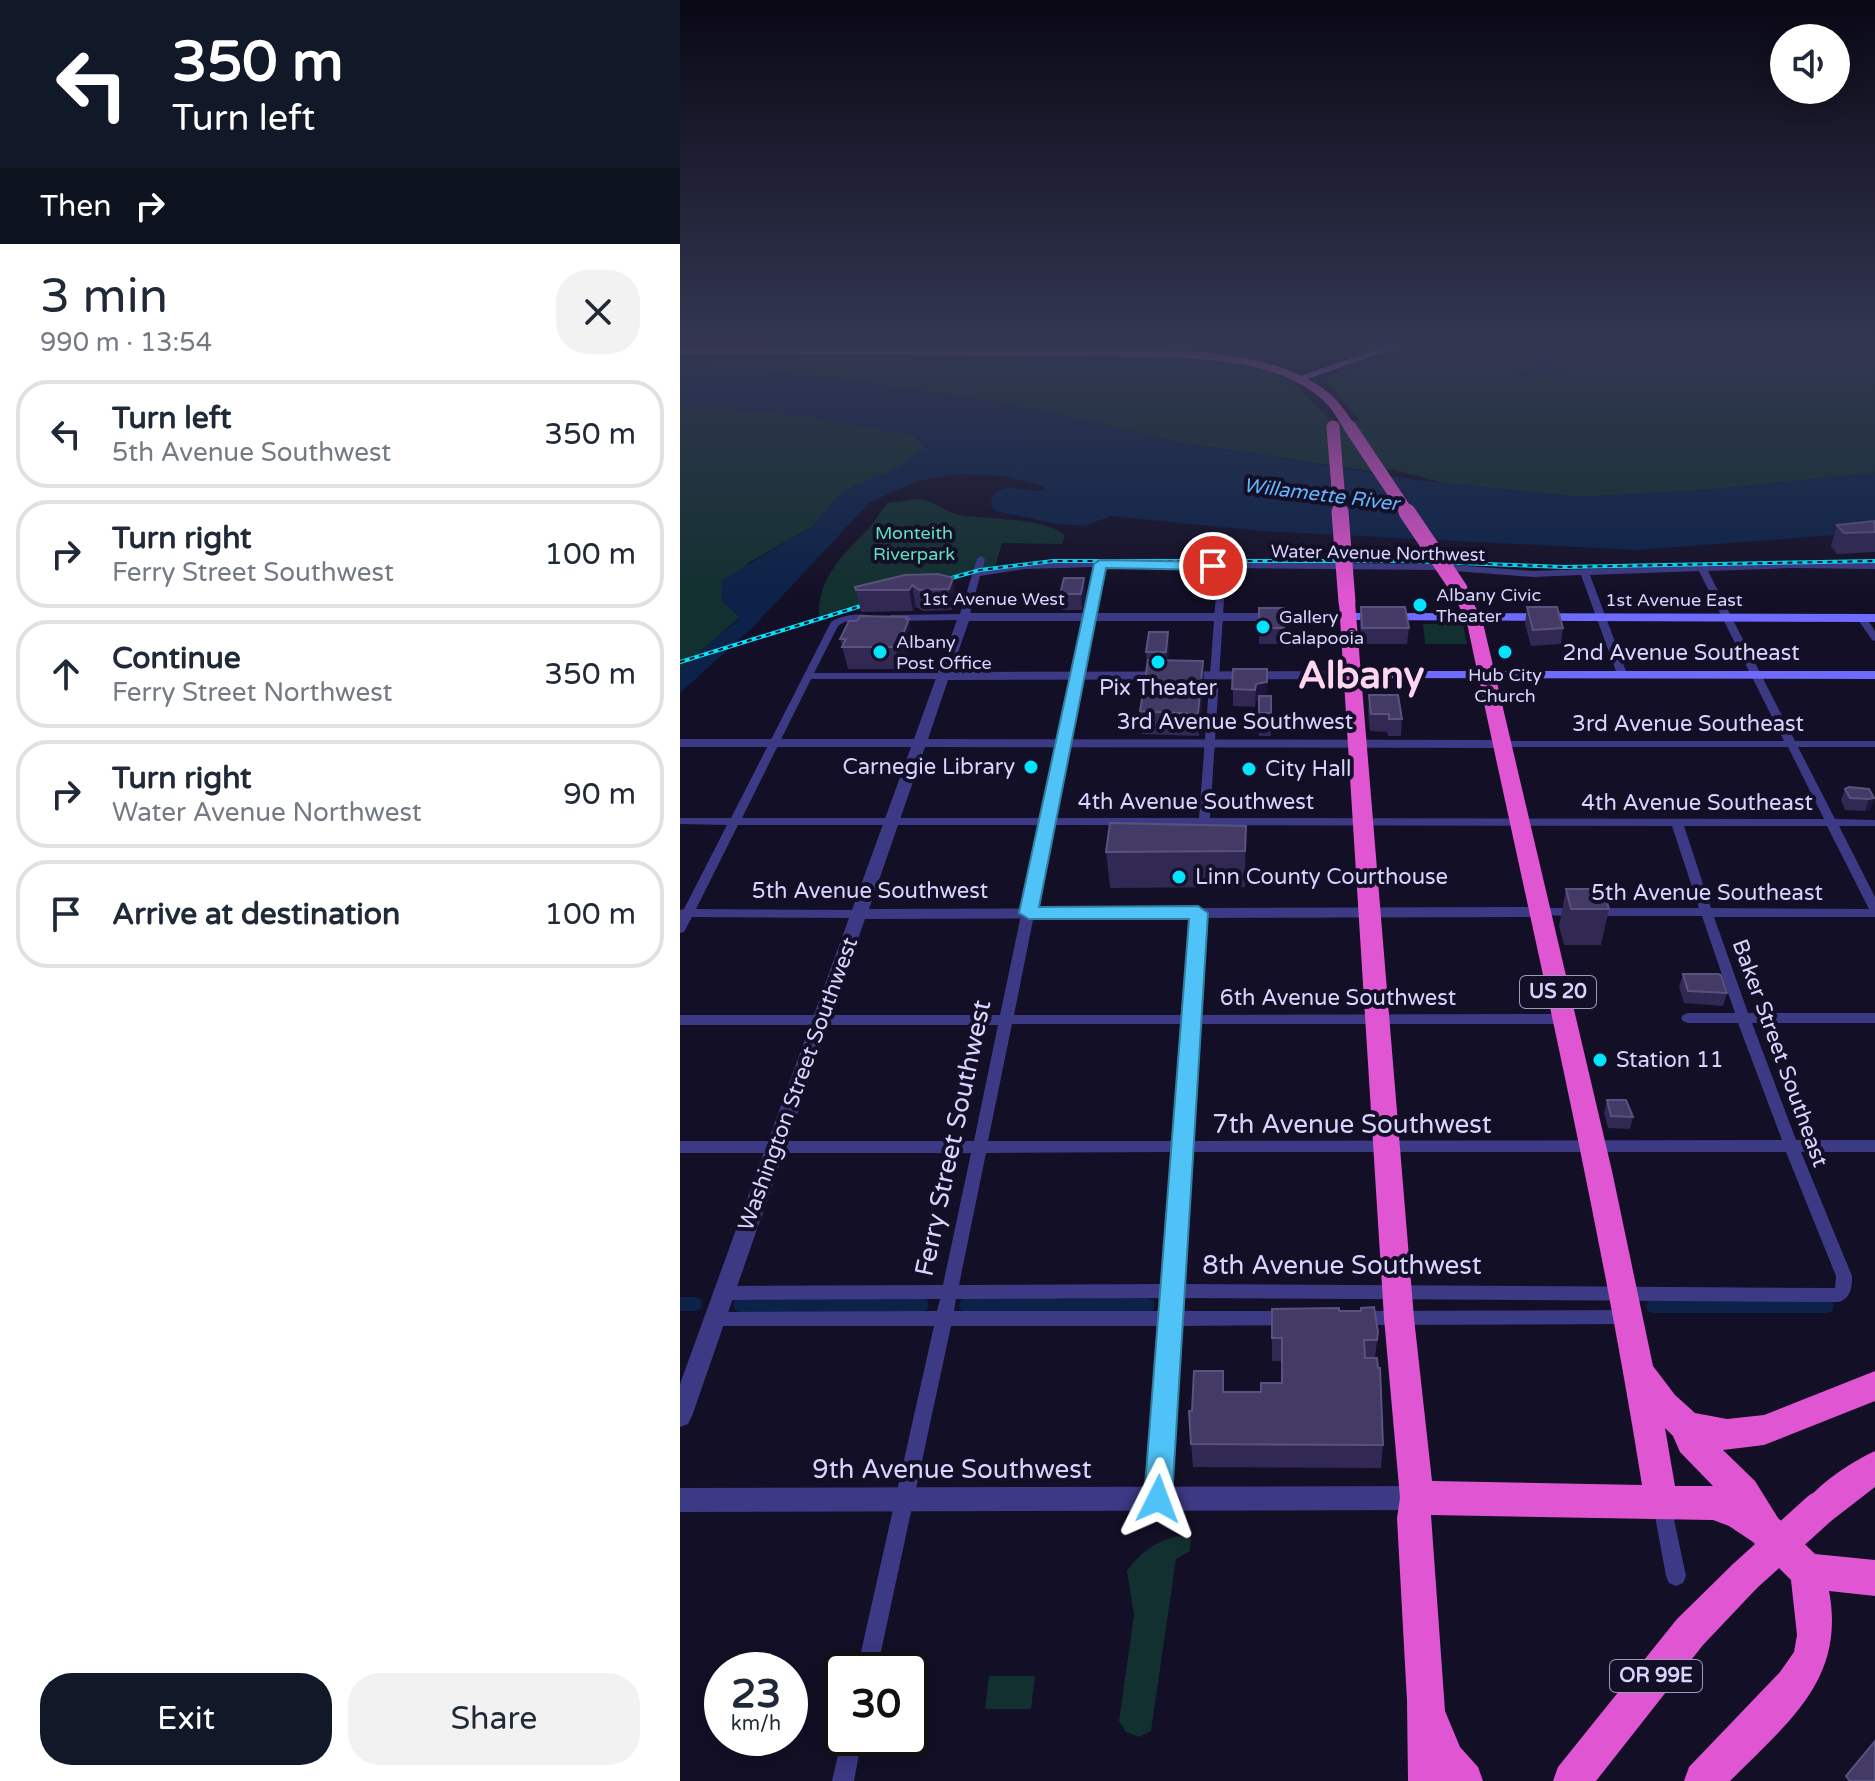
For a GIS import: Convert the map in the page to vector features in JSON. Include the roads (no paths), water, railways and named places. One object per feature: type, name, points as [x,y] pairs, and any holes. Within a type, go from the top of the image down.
[{"type":"highway","name":"US 20","points":[[1333,429],[1398,1306],[1417,1498]]},
{"type":"highway","name":"US 20","points":[[1352,429],[1461,578],[1487,674],[1640,1368],[1655,1395],[1687,1427]]},
{"type":"highway","points":[[1640,1368],[1661,1501]]},
{"type":"highway","points":[[1703,1781],[1789,1689],[1811,1658],[1816,1626],[1807,1571],[1765,1527],[1743,1493],[1691,1441],[1687,1427],[1722,1435],[1752,1433],[1875,1386]]},
{"type":"highway","name":"OR 99E","points":[[1572,1781],[1690,1632],[1745,1576],[1819,1509],[1875,1467]]},
{"type":"highway","points":[[1427,1781],[1426,1701],[1414,1518],[1417,1498],[1661,1501],[1725,1506],[1765,1527]]},
{"type":"highway","points":[[1807,1571],[1875,1578]]},
{"type":"highway","points":[[1426,1701],[1444,1758],[1464,1781]]},
{"type":"main road","name":"1st Avenue West","points":[[1347,610],[1473,617]]},
{"type":"main road","name":"1st Avenue East","points":[[1473,617],[1868,618]]},
{"type":"main road","name":"2nd Avenue Southeast","points":[[1352,675],[1875,675]]},
{"type":"street","points":[[964,617],[981,559]]},
{"type":"street","name":"Water Avenue Northwest","points":[[978,574],[1025,566],[1100,564],[1222,566],[1461,578],[1793,565],[1875,566]]},
{"type":"street","name":"Ferry Street Southwest","points":[[871,1652],[950,1291],[1100,564]]},
{"type":"street","points":[[1204,821],[1222,566]]},
{"type":"street","points":[[1703,570],[1875,911]]},
{"type":"street","points":[[1585,574],[1622,674]]},
{"type":"street","name":"1st Avenue West","points":[[807,676],[834,624],[849,618],[1217,617],[1347,610]]},
{"type":"street","name":"Washington Street Southwest","points":[[680,1416],[964,617]]},
{"type":"street","points":[[1868,618],[1875,638]]},
{"type":"street","points":[[680,929],[684,913],[735,820],[807,676],[1352,675]]},
{"type":"street","name":"3rd Avenue Southwest","points":[[680,743],[1502,744]]},
{"type":"street","name":"3rd Avenue Southeast","points":[[1502,744],[1875,744]]},
{"type":"street","name":"4th Avenue Southwest","points":[[680,821],[1520,822]]},
{"type":"street","name":"4th Avenue Southeast","points":[[1520,822],[1875,823]]},
{"type":"street","name":"Baker Street Southeast","points":[[1677,823],[1704,912],[1789,1146],[1844,1276],[1844,1288],[1839,1295]]},
{"type":"street","name":"5th Avenue Southeast","points":[[1540,912],[1875,911]]},
{"type":"street","name":"5th Avenue Southwest","points":[[684,913],[1540,912]]},
{"type":"street","points":[[1158,1499],[1198,913]]},
{"type":"street","points":[[1688,1018],[1875,1018]]},
{"type":"street","name":"6th Avenue Southwest","points":[[680,1020],[1563,1019]]},
{"type":"street","name":"7th Avenue Southwest","points":[[680,1147],[1875,1146]]},
{"type":"street","name":"8th Avenue Southwest","points":[[724,1293],[1173,1291],[1630,1317]]},
{"type":"street","name":"8th Avenue Southwest","points":[[1340,1318],[1398,1306],[1624,1292],[1839,1295]]},
{"type":"street","points":[[715,1319],[1311,1318]]},
{"type":"street","name":"9th Avenue Southwest","points":[[680,1500],[1417,1498]]},
{"type":"street","points":[[1661,1501],[1676,1576]]},
{"type":"street","points":[[843,1781],[848,1756]]},
{"type":"water","name":"Willamette River","points":[[878,429],[1123,429],[1179,442],[1416,480],[1581,497],[1706,490],[1875,473],[1875,532],[1637,550],[1261,531],[1111,516],[1084,526],[1057,524],[996,511],[991,506],[993,497],[1003,489],[1041,491],[1045,489],[1043,486],[1005,476],[957,474],[918,481],[870,502],[753,627],[680,693],[680,669],[740,618],[722,601],[722,580],[813,526],[843,491],[892,471],[926,447],[912,435]]},
{"type":"waterway","points":[[680,1304],[696,1304]]},
{"type":"waterway","points":[[740,1305],[922,1305]]},
{"type":"waterway","points":[[966,1305],[1148,1305]]},
{"type":"waterway","points":[[1653,1306],[1827,1306]]},
{"type":"railway","points":[[930,584],[980,570],[1053,561],[1405,561],[1564,567],[1875,561]]},
{"type":"railway","points":[[680,662],[880,600]]},
{"type":"place","name":"Albany Civic Theater","points":[[1420,605]]},
{"type":"place","name":"Gallery Calapooia","points":[[1263,627]]},
{"type":"place","name":"Albany Post Office","points":[[880,652]]},
{"type":"place","name":"Hub City Church","points":[[1505,652]]},
{"type":"place","name":"Pix Theater","points":[[1158,662]]},
{"type":"place","name":"Carnegie Library","points":[[1031,767]]},
{"type":"place","name":"City Hall","points":[[1249,769]]},
{"type":"place","name":"Linn County Courthouse","points":[[1179,877]]},
{"type":"place","name":"Station 11","points":[[1600,1060]]},
{"type":"district","name":"Albany","points":[[1361,676]]},
{"type":"park label","name":"Monteith Riverpark","points":[[914,543]]}]
